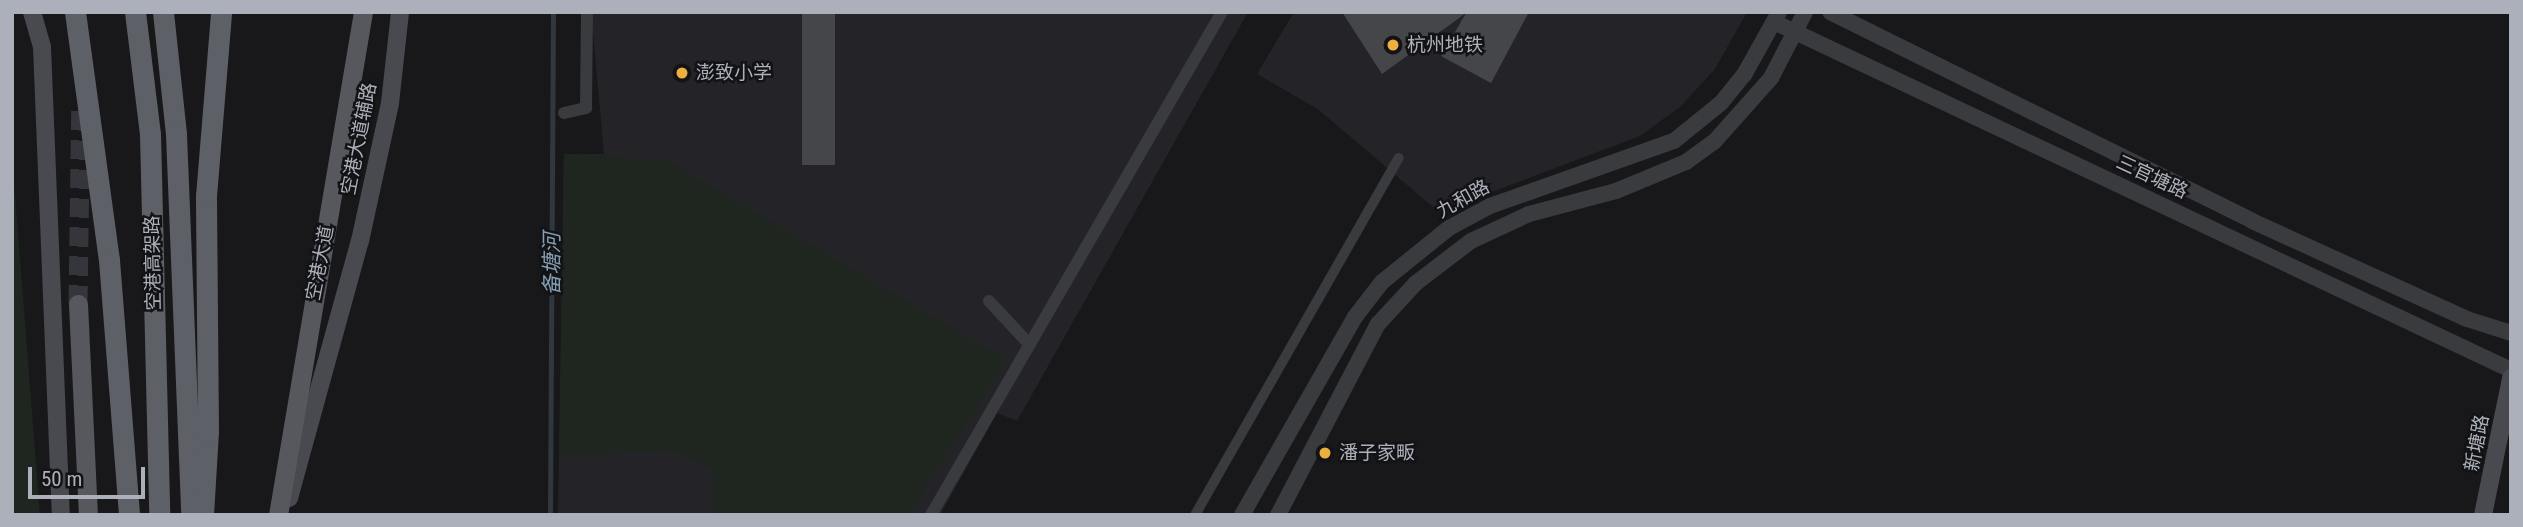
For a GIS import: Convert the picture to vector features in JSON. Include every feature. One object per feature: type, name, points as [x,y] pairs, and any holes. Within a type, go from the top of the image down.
[{"type":"highway","points":[[75,12],[109,260],[128,515]]},
{"type":"highway","name":"空港高架路","points":[[135,12],[150,134],[159,515]]},
{"type":"highway","name":"空港高架路","points":[[163,12],[177,134],[191,515]]},
{"type":"highway","points":[[203,515],[208,431],[206,196],[221,12]]},
{"type":"main road","points":[[32,12],[42,47],[45,98],[61,515]]},
{"type":"main road","name":"空港大道","points":[[278,515],[363,12]]},
{"type":"main road","name":"空港大道辅路","points":[[284,515],[360,241],[390,103],[400,12]]},
{"type":"main road","points":[[78,304],[88,515]]},
{"type":"main road","name":"新塘路","points":[[2483,515],[2511,378]]},
{"type":"street","points":[[564,113],[586,108],[587,12]]},
{"type":"street","points":[[932,515],[1222,12]]},
{"type":"street","points":[[1278,515],[1378,324],[1416,283],[1471,241],[1529,214],[1616,191],[1686,162],[1746,110],[1797,33],[1805,12]]},
{"type":"street","name":"三官塘路","points":[[1830,12],[2252,221],[2467,319],[2511,333]]},
{"type":"street","name":"三官塘路","points":[[1777,17],[1797,33],[2511,370]]},
{"type":"street","name":"九和路","points":[[1242,515],[1355,317],[1382,282],[1449,228],[1490,206],[1674,141],[1721,103],[1777,17]]},
{"type":"street","points":[[1195,515],[1399,158]]},
{"type":"street","points":[[989,301],[1030,345]]},
{"type":"shaded area","points":[[591,12],[1248,12],[1017,421],[997,413],[940,515],[558,515],[564,154],[604,154]]},
{"type":"shaded area","points":[[1294,12],[1747,12],[1715,69],[1680,107],[1640,136],[1439,212],[1319,110],[1257,74]]},
{"type":"shaded area","points":[[564,154],[669,161],[1007,360],[909,515],[713,515],[713,471],[672,450],[559,457]]},
{"type":"shaded area","points":[[12,156],[40,515],[12,515]]},
{"type":"building","points":[[802,12],[835,12],[835,165],[802,165]]},
{"type":"building","points":[[1342,12],[1529,12],[1491,83],[1441,56],[1466,13],[1382,74]]},
{"type":"waterway","name":"备塘河","points":[[550,515],[553,12]]},
{"type":"tunnel","points":[[78,304],[81,101]]},
{"type":"place","name":"杭州地铁","points":[[1393,45]]},
{"type":"place","name":"澎致小学","points":[[682,73]]},
{"type":"place","name":"潘子家畈","points":[[1325,453]]}]
